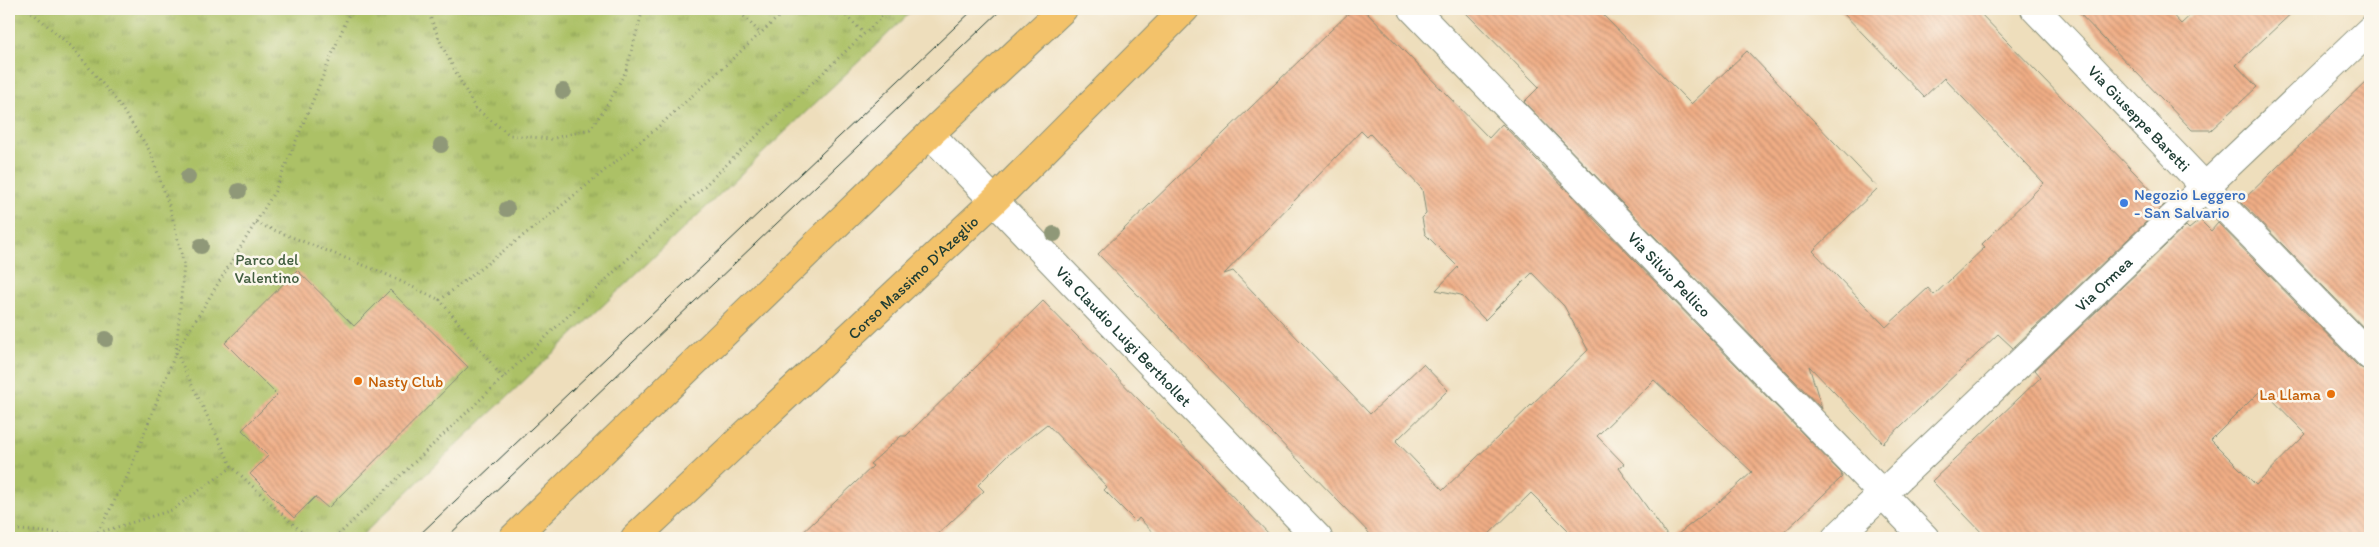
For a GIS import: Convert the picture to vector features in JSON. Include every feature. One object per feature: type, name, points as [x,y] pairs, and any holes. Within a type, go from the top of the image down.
[{"type":"main road","points":[[513,538],[930,134],[1063,9]]},
{"type":"main road","name":"Corso Massimo D'Azeglio","points":[[635,538],[994,201],[1185,9]]},
{"type":"street","name":"Via Silvio Pellico","points":[[1413,9],[1925,538]]},
{"type":"street","name":"Via Giuseppe Baretti","points":[[2035,9],[2370,356]]},
{"type":"street","name":"Via Ormea","points":[[1836,538],[2370,30]]},
{"type":"street","name":"Via Claudio Luigi Berthollet","points":[[930,134],[1318,538]]},
{"type":"path","points":[[28,9],[71,46],[116,100],[150,151],[170,208],[184,264],[176,352],[232,467],[308,538]]},
{"type":"path","points":[[95,538],[128,476],[176,352],[256,224],[275,190],[351,9]]},
{"type":"path","points":[[427,9],[442,46],[475,108],[510,135],[552,140],[590,129],[606,107],[626,71],[643,9]]},
{"type":"path","points":[[737,9],[759,32]]},
{"type":"path","points":[[440,300],[656,128],[759,32],[787,9]]},
{"type":"path","points":[[840,9],[864,33]]},
{"type":"path","points":[[335,538],[890,9]]},
{"type":"path","points":[[256,224],[382,272],[440,300],[503,378]]},
{"type":"path","points":[[9,530],[64,534],[98,533],[172,510],[232,467]]},
{"type":"green space","name":"Parco del Valentino","points":[[9,9],[914,9],[359,538],[9,538]]},
{"type":"building","points":[[1353,9],[1363,9],[1489,138],[1502,124],[1841,473],[1842,477],[1778,538],[1673,538],[1719,502],[1752,472],[1654,380],[1597,436],[1624,464],[1619,468],[1669,538],[1576,538],[1531,493],[1485,538],[1374,538],[1098,254]],"holes":[[[1361,131],[1367,137],[1370,134],[1422,189],[1426,214],[1422,218],[1425,234],[1458,267],[1436,290],[1461,295],[1485,320],[1532,273],[1564,306],[1588,350],[1443,490],[1396,441],[1448,390],[1423,364],[1370,414],[1233,271],[1224,274]]]},
{"type":"building","points":[[1462,9],[1597,9],[1691,104],[1747,51],[1878,188],[1813,251],[1886,327],[1928,288],[1934,295],[1985,247],[1982,244],[2044,183],[1944,78],[1924,97],[1839,9],[1976,9],[2165,204],[2013,348],[1998,334],[1883,443],[1809,366],[1822,409],[1524,102],[1539,87]]},
{"type":"building","points":[[2075,9],[2167,9],[2181,24],[2197,9],[2296,9],[2236,65],[2257,87],[2211,130],[2192,130]]},
{"type":"building","points":[[2370,77],[2370,334],[2241,202]]},
{"type":"building","points":[[2200,220],[2211,231],[2218,223],[2359,367],[2370,371],[2370,538],[1987,538],[1932,481],[2041,377],[2035,370],[2186,226],[2189,229]],"holes":[[[2262,389],[2306,434],[2256,485],[2211,440]]]},
{"type":"building","name":"Nasty Club","points":[[297,270],[354,326],[390,290],[468,367],[328,508],[315,497],[294,518],[250,474],[268,456],[242,430],[277,395],[225,343]]},
{"type":"building","points":[[1043,301],[1273,538],[1158,538],[1139,518],[1136,522],[1104,490],[1107,487],[1047,424],[1009,454],[978,485],[984,491],[934,538],[797,538],[873,466],[870,464],[901,436],[906,436]]},
{"type":"tram line","points":[[416,538],[974,9]]},
{"type":"tram line","points":[[446,538],[1002,9]]},
{"type":"place","name":"Negozio Leggero - San Salvario","points":[[2124,203]]},
{"type":"place","name":"Nasty Club","points":[[358,381]]},
{"type":"place","name":"La Llama","points":[[2331,394]]}]
